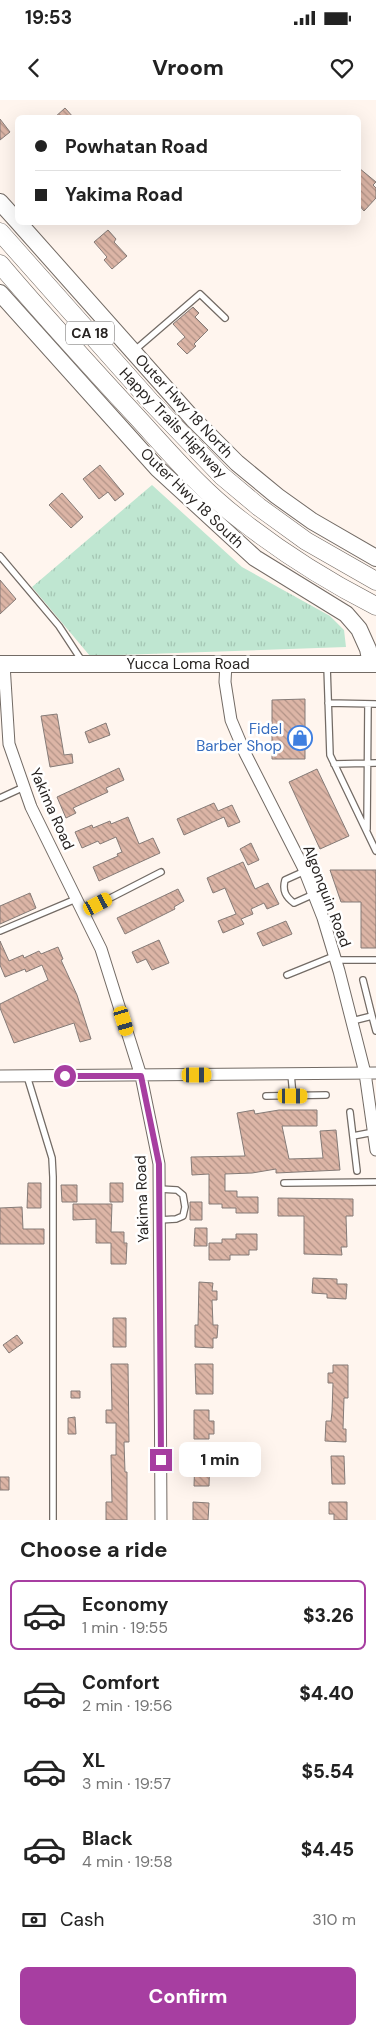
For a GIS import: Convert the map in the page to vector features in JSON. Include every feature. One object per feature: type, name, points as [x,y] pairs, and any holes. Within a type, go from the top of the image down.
[{"type":"main road","name":"Happy Trails Highway","points":[[0,232],[150,401],[222,476],[259,507],[306,541],[343,564],[376,581]]},
{"type":"main road","name":"Happy Trails Highway","points":[[0,264],[46,318],[199,484],[241,521],[293,557],[348,592],[376,606]]},
{"type":"street","name":"Outer Hwy 18 North","points":[[0,202],[15,219]]},
{"type":"street","name":"Outer Hwy 18 North","points":[[21,225],[193,419],[237,463],[277,496],[312,521],[376,558]]},
{"type":"street","name":"Outer Hwy 18 South","points":[[0,293],[158,468],[254,558],[346,614],[359,629],[374,664]]},
{"type":"street","name":"Algonquin Road","points":[[226,663],[225,682],[231,720],[245,753],[305,871],[335,958],[352,1021],[370,1073],[375,1141]]},
{"type":"street","name":"Yucca Loma Road","points":[[2,664],[374,664]]},
{"type":"street","name":"Yakima Road","points":[[2,664],[9,744],[31,807],[101,949],[141,1076],[159,1164],[161,1520]]},
{"type":"street","points":[[0,1076],[370,1073]]},
{"type":"lane","points":[[133,352],[200,294],[225,318]]},
{"type":"lane","points":[[0,556],[59,626],[84,664]]},
{"type":"lane","points":[[327,664],[330,755],[376,851]]},
{"type":"lane","points":[[328,703],[376,704]]},
{"type":"lane","points":[[367,832],[368,704]]},
{"type":"lane","points":[[334,764],[376,763]]},
{"type":"lane","points":[[0,798],[24,788]]},
{"type":"lane","points":[[305,871],[286,880],[284,890],[287,898],[294,902],[314,894]]},
{"type":"lane","points":[[83,912],[161,872]]},
{"type":"lane","points":[[0,931],[76,899]]},
{"type":"lane","points":[[287,975],[335,958],[376,960]]},
{"type":"lane","points":[[363,980],[376,1032]]},
{"type":"lane","points":[[352,1021],[372,1016]]},
{"type":"lane","points":[[291,1074],[293,1096]]},
{"type":"lane","points":[[27,1076],[52,1158],[53,1520]]},
{"type":"lane","points":[[266,1096],[326,1096]]},
{"type":"lane","points":[[350,1112],[357,1171]]},
{"type":"lane","points":[[353,1136],[375,1141]]},
{"type":"lane","points":[[284,1183],[376,1182]]},
{"type":"lane","points":[[159,1189],[177,1190],[183,1195],[185,1207],[183,1216],[176,1219],[159,1220]]},
{"type":"green space","points":[[152,485],[242,567],[330,616],[344,630],[346,647],[90,656],[32,587]]},
{"type":"building","points":[[65,108],[71,115],[57,115]]},
{"type":"building","points":[[0,119],[10,132],[0,140]]},
{"type":"building","points":[[361,170],[376,182],[373,185],[376,188],[376,198],[364,211],[361,207]]},
{"type":"building","points":[[108,230],[116,239],[114,242],[127,256],[112,269],[104,260],[107,257],[94,242]]},
{"type":"building","points":[[193,307],[199,313],[195,317],[208,330],[194,344],[196,346],[187,354],[177,344],[185,337],[173,324]]},
{"type":"building","points":[[100,465],[124,494],[115,501],[108,492],[99,499],[83,479]]},
{"type":"building","points":[[62,493],[83,517],[71,528],[49,505]]},
{"type":"building","points":[[0,580],[16,599],[0,614]]},
{"type":"building","points":[[305,699],[305,759],[272,759],[272,700]]},
{"type":"building","points":[[57,714],[64,755],[72,754],[73,763],[50,767],[41,716]]},
{"type":"building","points":[[106,723],[110,735],[89,743],[85,732]]},
{"type":"building","points":[[119,768],[124,780],[106,788],[108,792],[73,808],[76,813],[66,818],[57,797]]},
{"type":"building","points":[[317,769],[349,836],[320,849],[289,782]]},
{"type":"building","points":[[214,803],[218,811],[232,805],[240,822],[228,827],[224,817],[184,835],[177,819]]},
{"type":"building","points":[[128,817],[139,844],[153,838],[160,853],[99,881],[93,867],[118,856],[117,854],[122,852],[116,837],[100,844],[98,841],[82,848],[75,832],[92,825],[93,828],[110,821],[111,824]]},
{"type":"building","points":[[251,843],[259,860],[248,865],[240,849]]},
{"type":"building","points":[[243,862],[255,889],[268,883],[279,904],[267,909],[264,903],[251,909],[253,914],[241,919],[244,924],[223,933],[218,921],[236,914],[225,888],[213,893],[207,878]]},
{"type":"building","points":[[330,870],[376,870],[376,948],[361,948],[361,902],[341,902]]},
{"type":"building","points":[[178,889],[184,901],[174,907],[175,909],[125,934],[117,918]]},
{"type":"building","points":[[30,893],[36,908],[0,924],[0,906]]},
{"type":"building","points":[[286,921],[292,934],[263,946],[257,933]]},
{"type":"building","points":[[159,940],[169,963],[152,970],[146,959],[137,963],[132,952]]},
{"type":"building","points":[[0,941],[9,961],[23,955],[24,958],[39,951],[41,954],[58,947],[63,959],[61,960],[77,995],[91,1039],[80,1042],[74,1023],[14,1043],[0,1004],[48,980],[42,965],[26,972],[25,969],[5,977],[0,965]]},
{"type":"building","points":[[254,1110],[255,1114],[279,1110],[317,1110],[317,1126],[282,1126],[289,1159],[323,1158],[320,1131],[336,1130],[340,1170],[276,1173],[276,1169],[252,1173],[225,1174],[225,1191],[237,1191],[237,1197],[258,1197],[258,1213],[236,1213],[236,1208],[222,1208],[222,1204],[209,1204],[209,1174],[192,1175],[191,1157],[245,1156],[237,1113]]},
{"type":"building","points":[[28,1183],[41,1183],[41,1208],[27,1208]]},
{"type":"building","points":[[110,1183],[123,1183],[123,1202],[110,1202]]},
{"type":"building","points":[[61,1185],[77,1185],[77,1202],[62,1202]]},
{"type":"building","points":[[278,1198],[353,1199],[353,1216],[346,1216],[347,1247],[341,1247],[342,1255],[304,1254],[304,1216],[278,1216]]},
{"type":"building","points":[[190,1202],[202,1202],[202,1220],[190,1220]]},
{"type":"building","points":[[73,1204],[112,1204],[111,1232],[124,1232],[124,1243],[127,1243],[126,1264],[111,1264],[111,1243],[96,1243],[96,1219],[73,1220]]},
{"type":"building","points":[[22,1207],[23,1229],[44,1229],[44,1244],[0,1244],[0,1208]]},
{"type":"building","points":[[195,1228],[207,1228],[207,1246],[194,1246]]},
{"type":"building","points":[[236,1234],[257,1234],[257,1250],[249,1250],[249,1255],[230,1255],[230,1260],[209,1260],[209,1243],[222,1243],[222,1239],[236,1239]]},
{"type":"building","points":[[313,1278],[337,1279],[337,1284],[347,1284],[346,1299],[327,1298],[327,1294],[312,1293]]},
{"type":"building","points":[[199,1282],[213,1283],[212,1291],[217,1291],[217,1300],[212,1300],[213,1325],[218,1325],[217,1338],[213,1338],[213,1348],[195,1347],[195,1325],[198,1325]]},
{"type":"building","points":[[113,1318],[126,1318],[126,1347],[113,1347]]},
{"type":"building","points":[[17,1335],[23,1343],[9,1353],[3,1345]]},
{"type":"building","points":[[111,1364],[128,1364],[129,1442],[124,1442],[125,1472],[127,1472],[127,1520],[106,1520],[106,1502],[112,1502],[111,1455],[116,1455],[116,1423],[106,1423],[106,1410],[112,1410]]},
{"type":"building","points":[[195,1364],[213,1364],[213,1394],[196,1394]]},
{"type":"building","points":[[333,1365],[348,1365],[348,1398],[344,1398],[343,1429],[346,1429],[346,1442],[325,1441],[326,1421],[331,1421],[332,1412],[333,1383],[328,1383],[328,1373],[333,1373]]},
{"type":"building","points":[[71,1391],[80,1391],[80,1398],[71,1398]]},
{"type":"building","points":[[194,1410],[209,1410],[209,1421],[214,1421],[214,1434],[209,1434],[209,1439],[194,1439]]},
{"type":"building","points":[[75,1417],[76,1434],[68,1434],[68,1418]]},
{"type":"building","points":[[195,1456],[210,1456],[209,1486],[194,1486]]},
{"type":"building","points":[[331,1456],[344,1456],[345,1484],[332,1484]]},
{"type":"building","points":[[0,1477],[9,1477],[9,1490],[0,1490]]},
{"type":"building","points":[[193,1502],[209,1503],[208,1520],[193,1520]]},
{"type":"building","points":[[329,1502],[347,1502],[347,1520],[334,1520],[334,1514],[329,1514]]},
{"type":"place","name":"Fidel Barber Shop","points":[[300,738]]},
{"type":"route","points":[[65,1076],[141,1076],[159,1164],[161,1460]]}]
